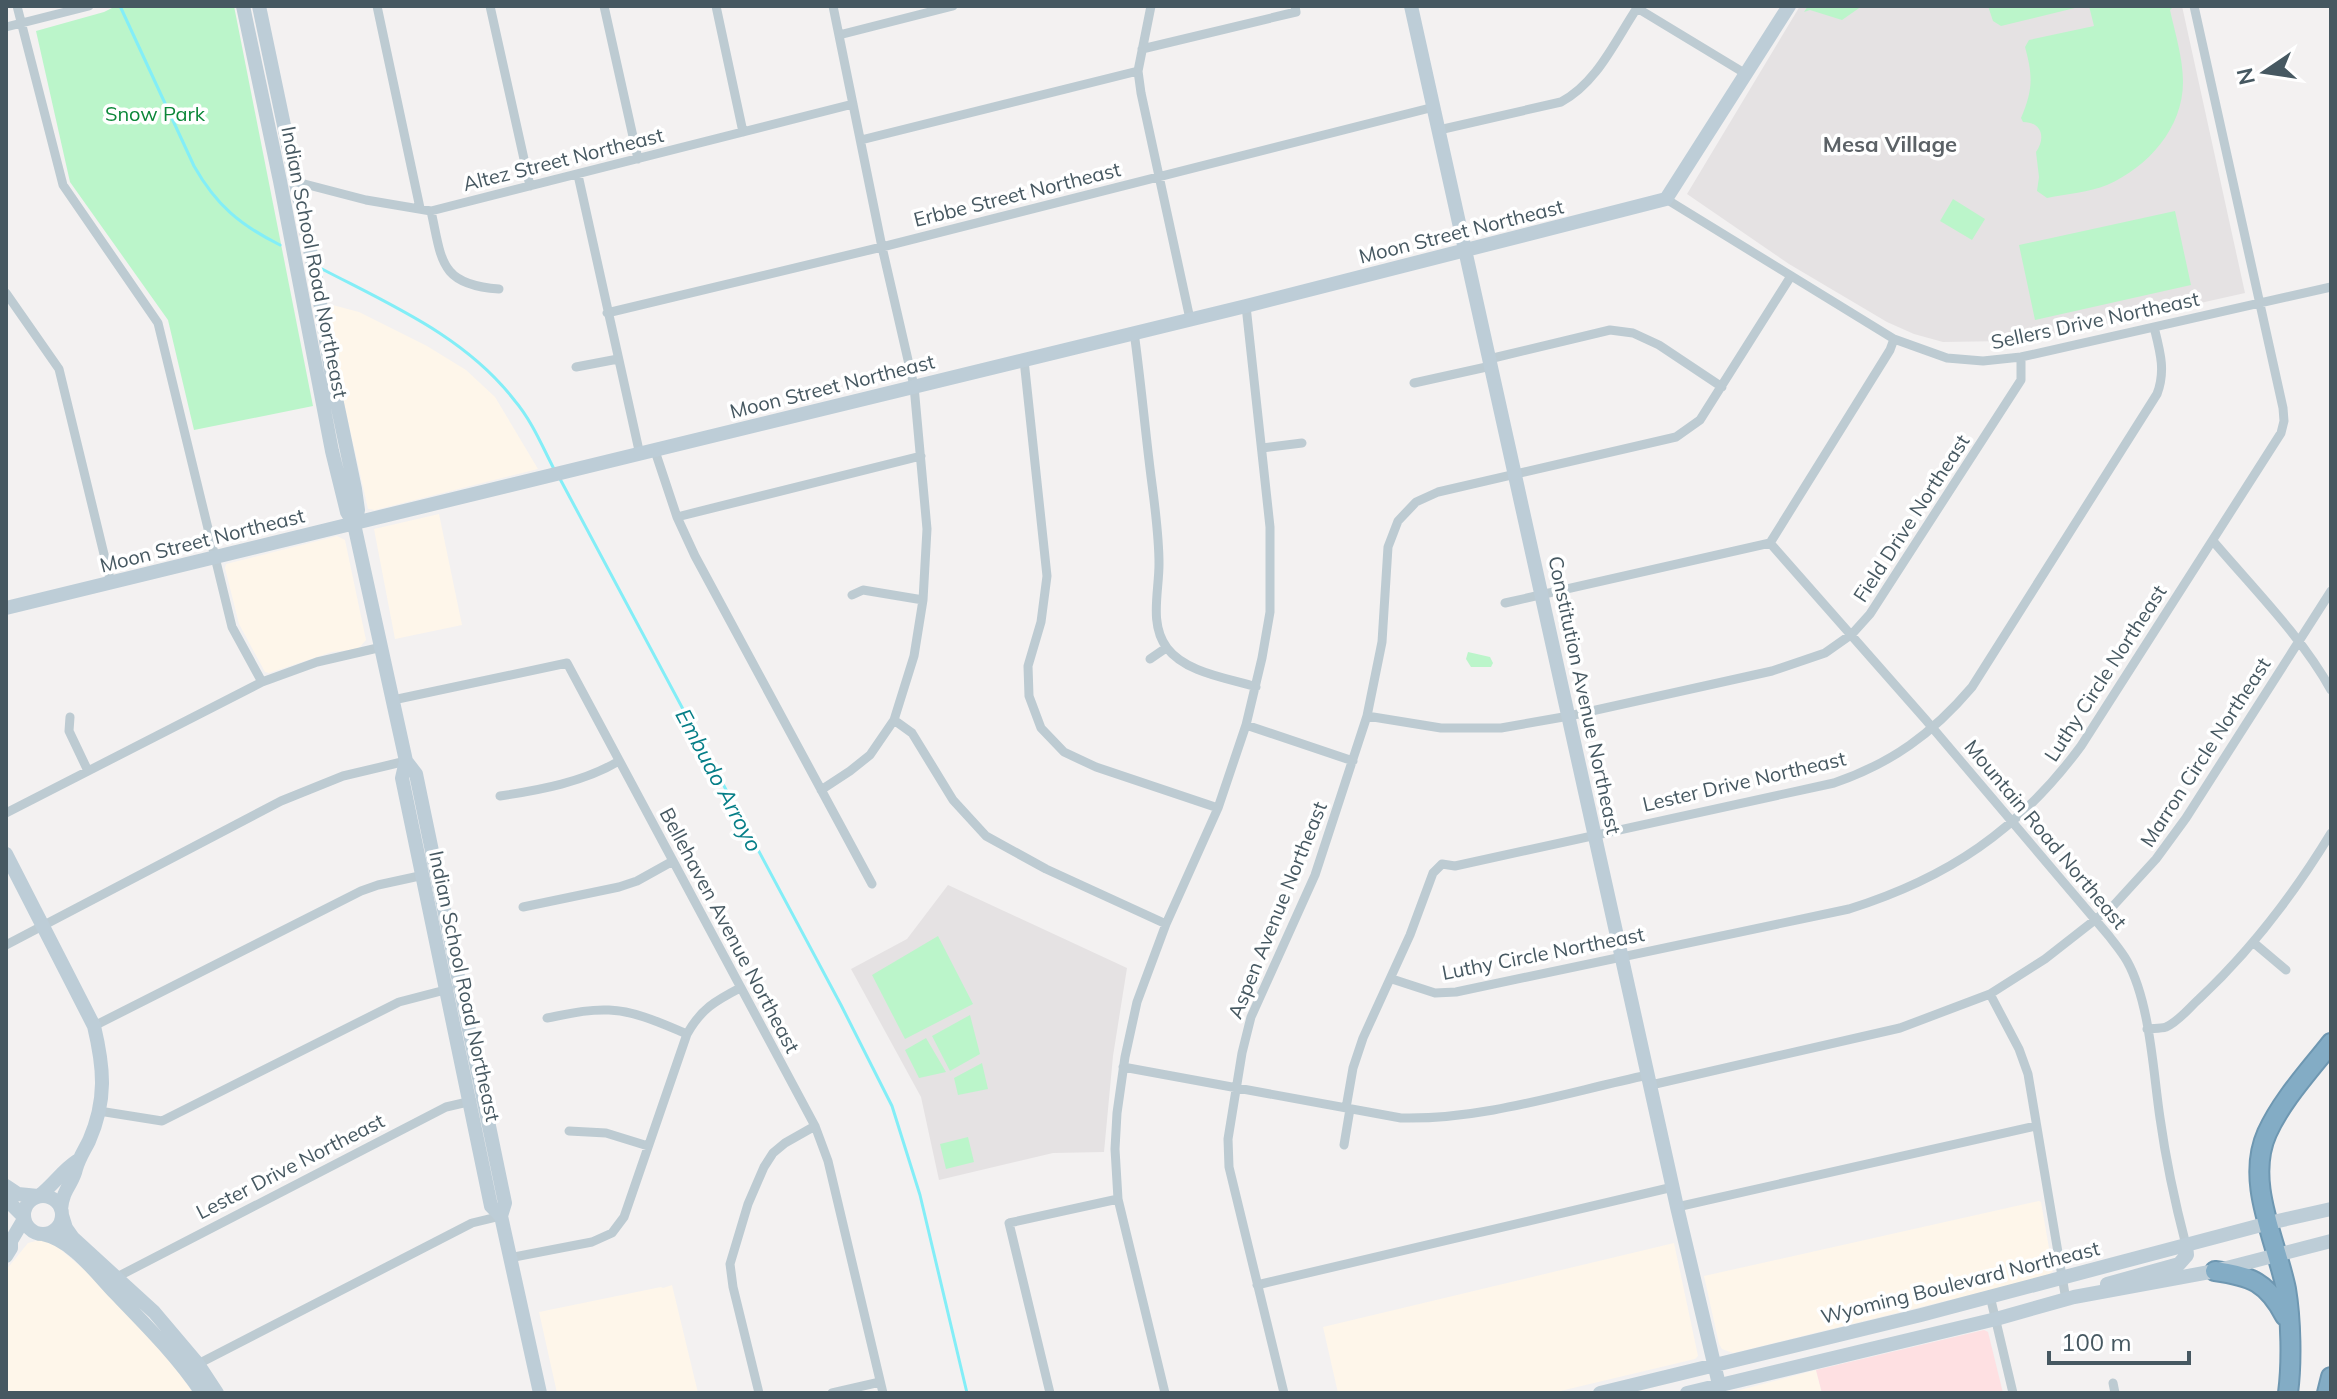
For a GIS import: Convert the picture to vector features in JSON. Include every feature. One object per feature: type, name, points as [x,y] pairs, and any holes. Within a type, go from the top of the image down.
[{"type":"highway","points":[[2288,1393],[2286,1289],[2263,1202],[2259,1166],[2266,1135],[2283,1105],[2331,1043]]},
{"type":"highway","points":[[2215,1271],[2251,1278],[2265,1287],[2289,1322]]},
{"type":"highway","points":[[2327,1393],[2331,1377]]},
{"type":"street","points":[[17,6],[63,185],[158,323],[232,627],[262,682]]},
{"type":"street","points":[[6,27],[89,6]]},
{"type":"street","name":"Indian School Road Northeast","points":[[243,6],[287,181]]},
{"type":"street","name":"Indian School Road Northeast","points":[[259,6],[332,451],[347,512],[354,524],[406,761],[416,774],[429,874],[476,1101],[505,1203],[501,1216],[540,1393]]},
{"type":"street","points":[[377,6],[420,208]]},
{"type":"street","points":[[490,6],[530,186]]},
{"type":"street","points":[[604,6],[638,159]]},
{"type":"street","points":[[716,6],[743,132]]},
{"type":"street","points":[[821,790],[870,755],[894,720],[914,656],[923,600],[927,529],[914,386],[833,6]]},
{"type":"street","points":[[839,35],[953,6]]},
{"type":"street","points":[[1151,6],[1138,71],[1190,319]]},
{"type":"street","points":[[1142,49],[1296,12],[1295,6]]},
{"type":"street","name":"Constitution Avenue Northeast","points":[[1411,6],[1720,1389]]},
{"type":"street","points":[[1666,199],[1789,6]]},
{"type":"street","name":"Luthy Circle Northeast","points":[[1392,979],[1435,993],[1456,992],[1849,909],[1904,890],[1960,861],[2012,822],[2058,777],[2213,541],[2281,433],[2284,421],[2194,6]]},
{"type":"street","points":[[1439,130],[1561,102],[1575,94],[1588,83],[1637,8],[1746,74]]},
{"type":"street","points":[[861,140],[1138,71]]},
{"type":"street","name":"Altez Street Northeast","points":[[287,181],[366,200],[431,211],[853,104]]},
{"type":"street","name":"Erbbe Street Northeast","points":[[607,313],[882,247],[1434,107]]},
{"type":"street","points":[[578,175],[640,455]]},
{"type":"street","name":"Sellers Drive Northeast","points":[[1666,199],[1894,339],[1947,358],[1983,361],[2021,357],[2331,287]]},
{"type":"street","name":"Moon Street Northeast","points":[[6,607],[640,455],[1666,199]]},
{"type":"street","points":[[431,211],[442,262],[451,275],[477,288],[499,289]]},
{"type":"street","name":"Aspen Avenue Northeast","points":[[1284,1393],[1229,1167],[1228,1139],[1251,1017],[1301,908],[1367,716],[1382,642],[1388,547],[1398,521],[1416,502],[1438,492],[1676,437],[1700,420],[1791,276]]},
{"type":"street","points":[[6,293],[59,369],[111,583]]},
{"type":"street","points":[[1165,1393],[1118,1199],[1115,1149],[1123,1067],[1137,1002],[1166,924],[1218,808],[1246,725],[1270,612],[1270,527],[1246,306]]},
{"type":"street","name":"Lester Drive Northeast","points":[[1344,1145],[1353,1068],[1433,873],[1442,864],[1455,866],[1596,837],[1834,783],[1877,766],[1914,744],[1972,687],[2157,394],[2163,380],[2154,327]]},
{"type":"street","points":[[1414,383],[1610,330],[1633,333],[1659,345],[1722,387]]},
{"type":"street","points":[[1134,332],[1157,513],[1158,627],[1166,648],[1181,661],[1256,687]]},
{"type":"street","points":[[1505,603],[1770,543],[1894,339]]},
{"type":"street","name":"Field Drive Northeast","points":[[1367,716],[1441,728],[1501,728],[1569,716],[1794,665],[1825,653],[1852,634],[1885,593],[2021,380],[2021,357]]},
{"type":"street","points":[[576,367],[618,359]]},
{"type":"street","points":[[1024,360],[1047,576],[1041,622],[1028,666],[1029,696],[1041,728],[1064,752],[1096,767],[1218,808]]},
{"type":"street","points":[[1262,448],[1302,443]]},
{"type":"street","points":[[655,451],[677,517],[695,556],[872,884]]},
{"type":"street","points":[[677,517],[921,456]]},
{"type":"street","points":[[2213,541],[2319,668],[2331,690]]},
{"type":"street","name":"Mountain Road Northeast","points":[[1770,543],[1933,728],[2096,920],[2127,961],[2138,986],[2147,1029],[2161,1122],[2186,1245]]},
{"type":"street","points":[[852,595],[863,590],[923,600]]},
{"type":"street","name":"Marron Circle Northeast","points":[[1123,1067],[1401,1118],[1431,1119],[1472,1115],[1900,1028],[1990,994],[2045,959],[2096,920],[2156,859],[2179,829],[2331,591]]},
{"type":"street","points":[[6,813],[262,682],[317,662],[382,647]]},
{"type":"street","points":[[1150,659],[1166,648]]},
{"type":"street","name":"Bellehaven Avenue Northeast","points":[[393,700],[567,663],[815,1126],[828,1161],[883,1393]]},
{"type":"street","points":[[70,717],[69,731],[88,771]]},
{"type":"street","points":[[894,720],[912,733],[953,800],[986,836],[1046,869],[1166,924]]},
{"type":"street","points":[[1246,725],[1353,761]]},
{"type":"street","points":[[6,945],[311,787],[406,761]]},
{"type":"street","points":[[500,796],[580,779],[601,772],[619,761]]},
{"type":"street","points":[[2147,1029],[2165,1027],[2180,1017],[2254,943],[2303,878],[2331,833]]},
{"type":"street","points":[[6,854],[94,1026],[103,1081],[99,1111],[88,1142],[77,1161],[76,1172],[64,1192],[58,1226],[54,1231],[40,1234],[9,1252]]},
{"type":"street","points":[[523,907],[619,887],[637,881],[673,861]]},
{"type":"street","points":[[94,1026],[339,901],[378,885],[429,874]]},
{"type":"street","points":[[2254,943],[2286,970]]},
{"type":"street","points":[[99,1111],[162,1121],[399,1002],[453,988]]},
{"type":"street","points":[[509,1258],[592,1242],[612,1233],[624,1217],[687,1034],[696,1018],[709,1005],[740,988]]},
{"type":"street","points":[[1990,994],[2019,1049],[2028,1074],[2061,1277],[2070,1298]]},
{"type":"street","points":[[547,1018],[589,1010],[613,1010],[687,1034]]},
{"type":"street","name":"Lester Drive Northeast","points":[[117,1277],[446,1107],[476,1101]]},
{"type":"street","points":[[759,1393],[730,1264],[748,1204],[764,1167],[773,1153],[785,1143],[815,1126]]},
{"type":"street","points":[[1677,1207],[2036,1126]]},
{"type":"street","points":[[569,1131],[606,1133],[648,1146]]},
{"type":"street","points":[[9,1252],[26,1206],[77,1161]]},
{"type":"street","points":[[6,1186],[18,1194],[50,1197],[73,1238],[172,1331],[217,1393]]},
{"type":"street","points":[[1257,1285],[1673,1187]]},
{"type":"street","points":[[6,1199],[29,1228],[61,1241],[96,1271],[169,1349],[202,1393]]},
{"type":"street","points":[[1050,1393],[1009,1223],[1118,1199]]},
{"type":"street","name":"Wyoming Boulevard Northeast","points":[[1600,1393],[2331,1209]]},
{"type":"street","points":[[198,1364],[472,1223],[501,1216]]},
{"type":"street","points":[[2070,1298],[2215,1271],[2331,1241]]},
{"type":"street","points":[[1687,1393],[1720,1389],[2070,1298],[2121,1279],[2179,1264],[2187,1255],[2186,1245]]},
{"type":"street","points":[[1990,1296],[2013,1393]]},
{"type":"street","points":[[121,1298],[130,1299],[161,1327],[172,1331]]},
{"type":"street","points":[[169,1349],[179,1351],[210,1393]]},
{"type":"street","points":[[832,1393],[880,1382]]},
{"type":"shaded area","points":[[1800,6],[2182,6],[2245,293],[2111,323],[2007,341],[1943,342],[1887,322],[1789,264],[1687,194]]},
{"type":"shaded area","points":[[325,303],[359,312],[427,346],[466,370],[495,397],[538,469],[375,510],[368,509]]},
{"type":"shaded area","points":[[439,514],[462,625],[395,639],[374,529]]},
{"type":"shaded area","points":[[337,536],[345,540],[366,640],[358,649],[332,652],[265,672],[239,624],[226,564]]},
{"type":"shaded area","points":[[948,885],[1127,968],[1113,1056],[1104,1152],[1053,1153],[939,1180],[921,1097],[851,969],[907,939]]},
{"type":"shaded area","points":[[2039,1201],[2053,1271],[2047,1276],[1733,1353],[1722,1349],[1719,1344],[1704,1276]]},
{"type":"shaded area","points":[[44,1239],[53,1243],[108,1290],[170,1360],[193,1393],[6,1393],[6,1270],[28,1243]]},
{"type":"shaded area","points":[[1674,1243],[1698,1356],[1695,1359],[1552,1393],[1338,1393],[1323,1327]]},
{"type":"shaded area","points":[[672,1285],[698,1393],[557,1393],[539,1312]]},
{"type":"shaded area","points":[[1984,1330],[1988,1332],[2003,1393],[1822,1393],[1816,1370]]},
{"type":"shaded area","points":[[1816,1370],[1822,1393],[1732,1393],[1736,1391]]},
{"type":"green space","name":"Snow Park","points":[[116,6],[234,6],[313,406],[194,430],[168,320],[70,182],[36,31]]},
{"type":"green space","points":[[1808,6],[1862,6],[1842,20],[1810,10],[1804,12]]},
{"type":"green space","points":[[1988,6],[2083,6],[2001,26],[1993,21]]},
{"type":"green space","points":[[2089,6],[2174,6],[2170,10],[2182,64],[2181,99],[2170,130],[2136,168],[2107,185],[2047,198],[2037,191],[2036,152],[2041,141],[2040,132],[2021,118],[2030,83],[2025,47],[2029,40],[2094,26]]},
{"type":"green space","points":[[1953,199],[1985,219],[1972,240],[1940,221]]},
{"type":"green space","points":[[2175,211],[2191,285],[2035,320],[2019,245]]},
{"type":"green space","points":[[1468,652],[1490,657],[1491,667],[1471,667],[1466,659]]},
{"type":"green space","points":[[938,936],[973,1004],[905,1039],[872,975]]},
{"type":"green space","points":[[970,1015],[980,1054],[950,1071],[932,1036]]},
{"type":"green space","points":[[926,1038],[946,1072],[919,1078],[905,1050]]},
{"type":"green space","points":[[982,1063],[988,1089],[958,1095],[954,1078]]},
{"type":"green space","points":[[968,1137],[974,1162],[946,1169],[940,1144]]},
{"type":"waterway","name":"Embudo Arroyo","points":[[120,6],[202,180],[230,213],[280,245]]},
{"type":"waterway","name":"Embudo Arroyo","points":[[322,269],[426,324],[474,358],[521,409],[555,471]]},
{"type":"waterway","name":"Embudo Arroyo","points":[[559,477],[892,1106],[920,1195],[967,1393]]},
{"type":"district","name":"Mesa Village","points":[[1890,144]]}]
